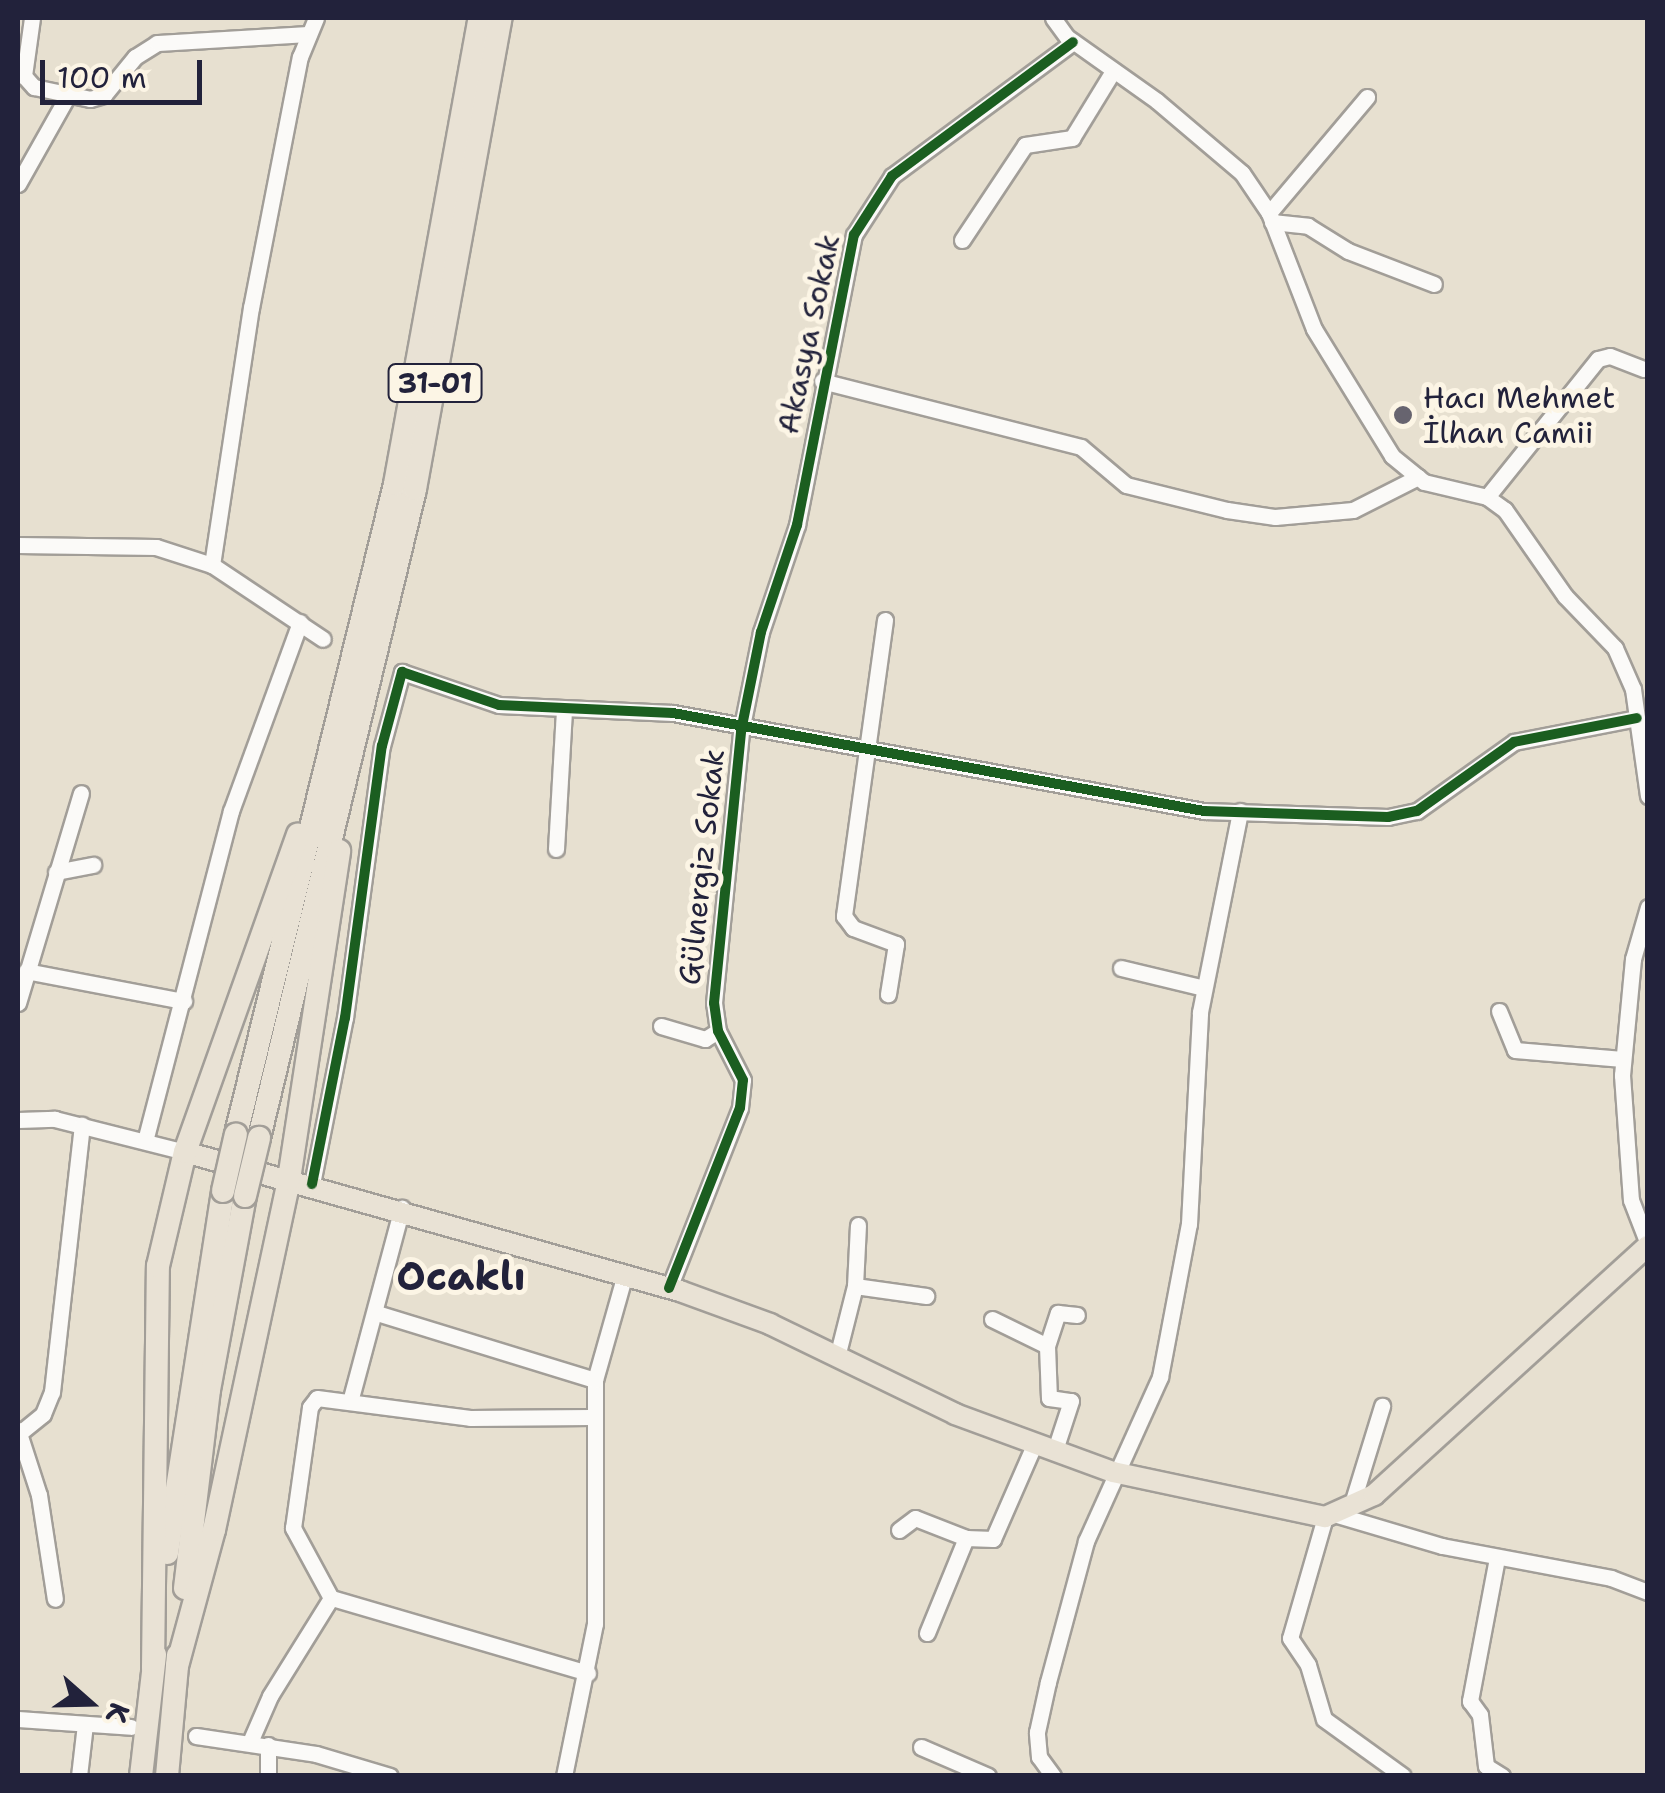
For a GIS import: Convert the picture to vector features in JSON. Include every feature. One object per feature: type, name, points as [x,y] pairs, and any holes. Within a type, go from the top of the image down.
[{"type":"highway","name":"31-01","points":[[300,1181],[334,910],[343,741],[480,18]]},
{"type":"highway","name":"31-01","points":[[185,1152],[343,741],[415,489],[501,18]]},
{"type":"highway","points":[[165,1667],[188,1392],[343,741]]},
{"type":"highway","points":[[167,1776],[158,1266],[185,1152]]},
{"type":"highway","points":[[141,1776],[165,1667],[214,1530],[300,1181]]},
{"type":"main road","points":[[185,1152],[402,1208],[669,1288],[837,1357],[955,1414],[1113,1472],[1337,1513],[1398,1474],[1648,1245]]},
{"type":"street","points":[[32,18],[20,51],[24,76],[34,87],[67,97],[104,95],[135,56],[156,44],[309,34]]},
{"type":"street","points":[[212,565],[250,308],[309,34],[316,18]]},
{"type":"street","points":[[1053,18],[1073,42],[1242,173],[1270,218],[1314,328],[1392,456],[1418,477],[1487,498],[1505,510],[1566,596],[1615,648],[1640,696],[1637,718],[1648,796]]},
{"type":"street","name":"Akasya Sokak","points":[[741,730],[761,632],[797,525],[822,380],[862,215],[892,176],[1073,42]]},
{"type":"street","points":[[962,240],[1025,144],[1072,138],[1113,71]]},
{"type":"street","points":[[18,184],[67,97]]},
{"type":"street","points":[[1270,218],[1366,97]]},
{"type":"street","points":[[1270,218],[1308,226],[1348,251],[1434,284]]},
{"type":"street","points":[[1487,498],[1598,359],[1610,356],[1644,369]]},
{"type":"street","points":[[822,380],[1081,447],[1126,485],[1227,510],[1275,517],[1353,510],[1418,477]]},
{"type":"street","points":[[18,545],[156,547],[212,565],[323,639]]},
{"type":"street","points":[[885,620],[844,916],[853,928],[896,944],[888,994]]},
{"type":"street","points":[[145,1141],[232,811],[300,622]]},
{"type":"street","points":[[300,1181],[345,1018],[382,746],[402,672],[500,705],[564,711],[673,713],[741,730],[1204,811],[1388,817],[1417,810],[1514,742],[1637,718]]},
{"type":"street","points":[[556,848],[564,711]]},
{"type":"street","name":"Gülnergiz Sokak","points":[[669,1288],[740,1108],[743,1080],[718,1032],[721,912],[741,730]]},
{"type":"street","points":[[18,1003],[80,793]]},
{"type":"street","points":[[1053,1776],[1039,1756],[1037,1732],[1086,1541],[1113,1472],[1160,1377],[1189,1224],[1204,988],[1240,811]]},
{"type":"street","points":[[56,872],[93,865]]},
{"type":"street","points":[[1648,906],[1633,959],[1624,1059],[1631,1200],[1648,1245]]},
{"type":"street","points":[[1120,968],[1204,988]]},
{"type":"street","points":[[26,971],[184,1001]]},
{"type":"street","points":[[1499,1011],[1515,1050],[1624,1059]]},
{"type":"street","points":[[661,1026],[705,1039],[718,1032]]},
{"type":"street","points":[[18,1120],[82,1125],[185,1152]]},
{"type":"street","points":[[54,1599],[20,1431],[43,1414],[52,1392],[82,1125]]},
{"type":"street","points":[[351,1398],[402,1208]]},
{"type":"street","points":[[837,1357],[855,1286],[858,1225]]},
{"type":"street","points":[[564,1776],[595,1624],[591,1417],[595,1380],[625,1274]]},
{"type":"street","points":[[855,1286],[926,1296]]},
{"type":"street","points":[[899,1530],[915,1518],[966,1538],[1000,1533],[1071,1401],[1050,1398],[1047,1346],[1058,1312],[1077,1315]]},
{"type":"street","points":[[376,1314],[595,1380]]},
{"type":"street","points":[[992,1319],[1047,1346]]},
{"type":"street","points":[[588,1673],[331,1598],[293,1528],[310,1407],[317,1398],[351,1398],[470,1418],[591,1417]]},
{"type":"street","points":[[1382,1406],[1290,1638],[1308,1665],[1324,1719],[1403,1776]]},
{"type":"street","points":[[1337,1513],[1497,1558],[1611,1578],[1648,1592]]},
{"type":"street","points":[[927,1633],[966,1538]]},
{"type":"street","points":[[1497,1558],[1470,1701],[1480,1715],[1486,1766],[1502,1776]]},
{"type":"street","points":[[250,1742],[270,1696],[331,1598]]},
{"type":"street","points":[[18,1719],[132,1728]]},
{"type":"street","points":[[79,1776],[84,1724]]},
{"type":"street","points":[[196,1736],[250,1742],[390,1776]]},
{"type":"street","points":[[268,1746],[268,1776]]},
{"type":"street","points":[[920,1746],[988,1776]]},
{"type":"cycle path","points":[[669,1288],[740,1108],[743,1080],[718,1031],[714,1003],[741,731],[761,632],[797,525],[854,235],[892,176],[1073,42]]},
{"type":"cycle path","points":[[312,1184],[345,1018],[382,746],[402,672],[499,705],[673,713],[1204,811],[1388,817],[1417,811],[1514,742],[1637,718]]},
{"type":"place","name":"Hacı Mehmet İlhan Camii","points":[[1403,415]]},
{"type":"district","name":"Ocaklı","points":[[461,1276]]}]
